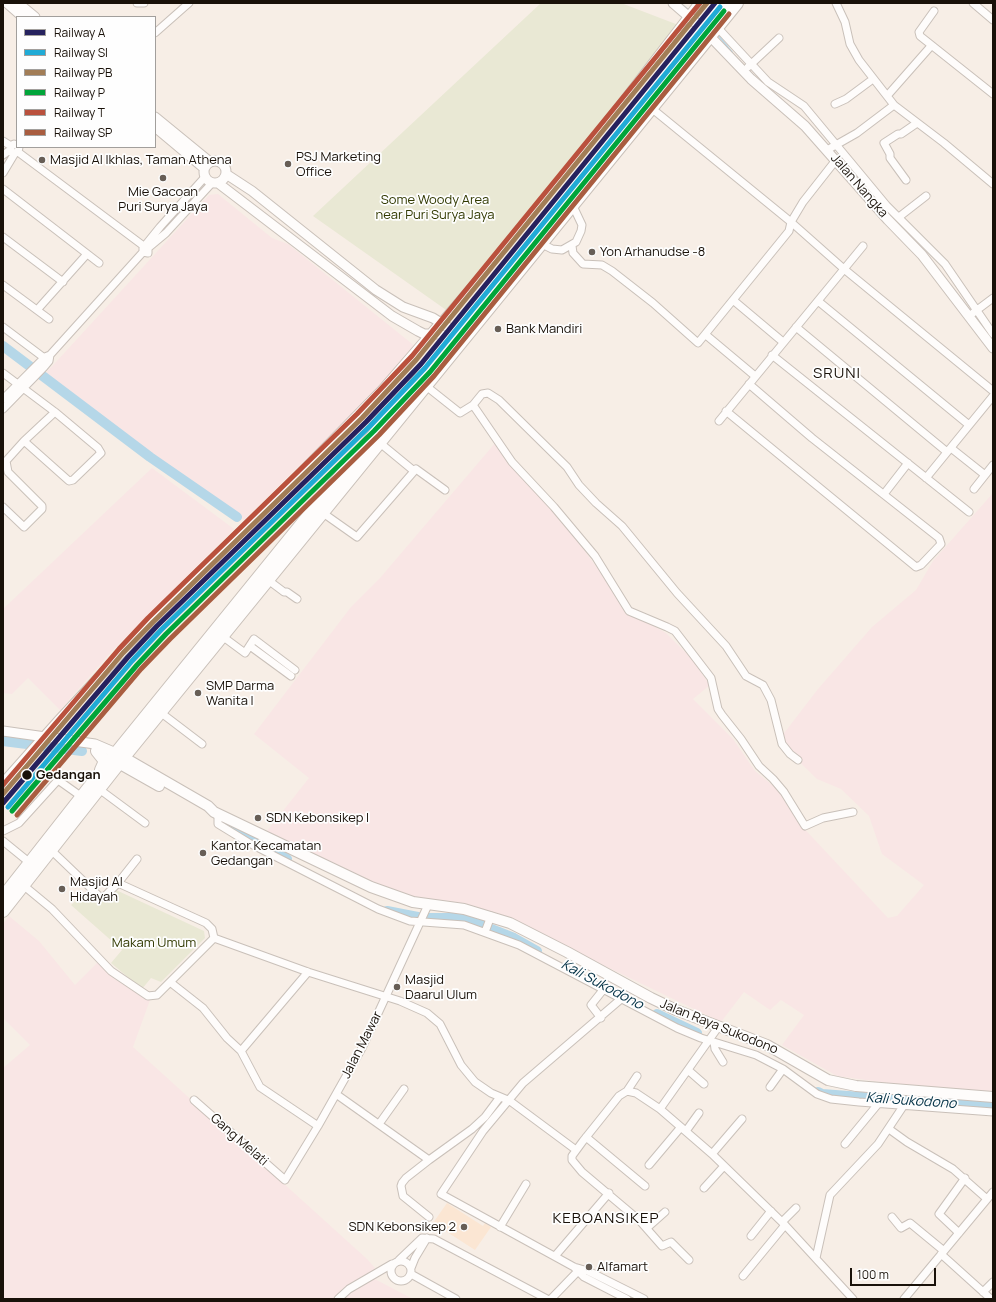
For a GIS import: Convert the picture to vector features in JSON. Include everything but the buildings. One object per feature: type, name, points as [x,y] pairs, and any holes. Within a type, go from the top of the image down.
[{"type":"highway","points":[[710,29],[724,3]]},
{"type":"highway","points":[[3,911],[99,789],[118,758],[710,29],[737,3]]},
{"type":"highway","points":[[3,897],[99,775],[118,758],[160,712],[323,513],[426,386],[458,339],[542,244],[648,105]]},
{"type":"highway","points":[[97,751],[105,761],[99,775]]},
{"type":"main road","name":"Jalan Raya Sukodono","points":[[118,758],[205,811],[216,813],[371,887],[427,908],[464,909],[527,931],[676,1010],[718,1028],[767,1045],[836,1083],[868,1088],[993,1097]]},
{"type":"street","points":[[7,3],[23,16]]},
{"type":"street","points":[[18,3],[34,16]]},
{"type":"street","points":[[137,3],[144,3]]},
{"type":"street","points":[[156,32],[189,3]]},
{"type":"street","name":"Jalan Nangka","points":[[672,3],[682,6],[710,29],[805,126],[831,147],[836,160],[946,276],[993,348]]},
{"type":"street","points":[[3,783],[163,608],[281,493],[383,389],[509,243],[611,116],[698,3]]},
{"type":"street","points":[[836,3],[845,22],[850,44],[859,60],[894,105],[944,143],[993,184]]},
{"type":"street","points":[[973,3],[993,20]]},
{"type":"street","points":[[934,11],[919,34],[931,46],[993,94]]},
{"type":"street","points":[[779,38],[747,68],[804,106],[831,147],[898,217],[942,260],[946,276]]},
{"type":"street","points":[[887,96],[931,46]]},
{"type":"street","points":[[835,104],[846,99],[873,79]]},
{"type":"street","points":[[648,105],[993,391]]},
{"type":"street","points":[[831,147],[857,133],[894,105]]},
{"type":"street","points":[[3,399],[32,376],[146,249],[166,233],[210,175],[220,162],[225,167],[226,174],[224,179],[210,175],[156,118]]},
{"type":"street","points":[[906,180],[890,158],[890,154],[884,143],[917,123]]},
{"type":"street","points":[[156,128],[210,175],[392,316],[418,331],[440,334],[458,339]]},
{"type":"street","points":[[3,141],[146,249]]},
{"type":"street","points":[[3,155],[15,149]]},
{"type":"street","points":[[3,174],[15,149]]},
{"type":"street","points":[[572,246],[572,253],[583,264],[602,265],[612,271],[653,303],[698,343],[789,231],[791,222],[819,180],[836,160]]},
{"type":"street","points":[[226,174],[252,191],[376,290],[403,307],[428,315],[441,322],[458,339]]},
{"type":"street","points":[[3,189],[99,263]]},
{"type":"street","points":[[898,217],[926,196]]},
{"type":"street","points":[[542,244],[552,249],[562,250],[572,246],[579,237],[582,225],[572,206]]},
{"type":"street","points":[[3,237],[63,282]]},
{"type":"street","points":[[719,420],[863,246]]},
{"type":"street","points":[[37,310],[87,254]]},
{"type":"street","points":[[3,285],[49,319]]},
{"type":"street","points":[[993,298],[972,314],[993,334]]},
{"type":"street","points":[[733,300],[783,342]]},
{"type":"street","points":[[818,301],[969,425]]},
{"type":"street","points":[[3,327],[48,358]]},
{"type":"street","points":[[796,327],[949,450],[985,475]]},
{"type":"street","points":[[706,335],[755,376]]},
{"type":"street","points":[[772,355],[969,512]]},
{"type":"street","points":[[3,373],[55,412],[98,448],[100,450],[100,455],[73,480],[69,481],[24,441]]},
{"type":"street","points":[[726,411],[909,562],[919,567],[941,542],[884,494],[812,438],[749,384]]},
{"type":"street","points":[[3,409],[21,386]]},
{"type":"street","points":[[426,386],[460,413],[473,405],[482,394],[488,393],[499,400],[567,467],[579,485],[596,503],[622,526],[677,593],[726,646],[746,676],[763,685],[771,700],[782,744],[790,754],[798,760]]},
{"type":"street","points":[[926,478],[993,396]]},
{"type":"street","points":[[473,405],[512,462],[554,507],[595,556],[630,611],[668,627],[675,632],[685,644],[711,678],[718,710],[760,766],[784,792],[805,826],[823,818],[853,812]]},
{"type":"street","points":[[3,507],[24,527],[43,508],[6,475],[6,461],[24,441],[55,412]]},
{"type":"street","points":[[380,443],[414,471],[419,470],[445,490]]},
{"type":"street","points":[[884,494],[908,463]]},
{"type":"street","points":[[974,489],[993,465]]},
{"type":"street","points":[[323,513],[357,537],[414,471]]},
{"type":"street","points":[[268,580],[284,592],[287,592],[297,599]]},
{"type":"street","points":[[222,636],[245,653],[254,639],[293,673]]},
{"type":"street","points":[[160,712],[202,744]]},
{"type":"street","points":[[3,731],[39,742],[82,742],[102,746],[118,758]]},
{"type":"street","points":[[82,742],[97,751],[118,758]]},
{"type":"street","points":[[3,831],[19,823],[58,780],[82,797]]},
{"type":"street","points":[[99,789],[145,823]]},
{"type":"street","points":[[216,813],[218,824],[277,858],[378,909],[410,921],[464,925],[486,931],[519,945],[677,1028],[711,1041],[756,1055],[783,1069],[817,1094],[831,1098],[878,1104],[993,1112]]},
{"type":"street","points":[[3,841],[30,863]]},
{"type":"street","points":[[51,850],[100,897],[105,896],[118,883],[137,859]]},
{"type":"street","points":[[118,883],[206,923],[212,929],[214,938]]},
{"type":"street","points":[[23,886],[57,914],[111,971],[132,987],[152,996],[170,982],[214,938]]},
{"type":"street","name":"Jalan Mawar","points":[[285,1180],[336,1094],[387,996],[427,908]]},
{"type":"street","points":[[486,931],[490,918]]},
{"type":"street","points":[[214,938],[308,972],[387,996],[420,1009],[434,1018],[449,1040],[467,1074],[475,1082],[506,1099],[576,1150]]},
{"type":"street","points":[[241,1051],[308,972]]},
{"type":"street","points":[[170,982],[203,1008],[227,1038],[241,1051],[260,1086],[318,1126]]},
{"type":"street","points":[[601,1018],[591,1005],[603,990]]},
{"type":"street","points":[[429,1217],[403,1196],[401,1186],[406,1178],[472,1129],[621,999]]},
{"type":"street","points":[[660,1109],[711,1041],[718,1028]]},
{"type":"street","points":[[711,1041],[723,1062]]},
{"type":"street","points":[[770,1087],[783,1069]]},
{"type":"street","points":[[688,1070],[704,1084]]},
{"type":"street","points":[[637,1076],[627,1091],[619,1096],[586,1137],[572,1158],[576,1165],[647,1228],[662,1246],[672,1242],[689,1260]]},
{"type":"street","points":[[379,1124],[404,1089]]},
{"type":"street","points":[[627,1091],[636,1093],[660,1109],[712,1154],[783,1223],[853,1299]]},
{"type":"street","points":[[336,1094],[429,1160]]},
{"type":"street","points":[[506,1099],[501,1109],[483,1131],[442,1194],[578,1269],[644,1299]]},
{"type":"street","name":"Gang Melati","points":[[194,1100],[285,1180]]},
{"type":"street","points":[[845,1144],[878,1104]]},
{"type":"street","points":[[816,1258],[830,1195],[878,1144],[904,1105]]},
{"type":"street","points":[[649,1165],[699,1113]]},
{"type":"street","points":[[712,1154],[742,1119]]},
{"type":"street","points":[[889,1129],[907,1142],[953,1169],[987,1199]]},
{"type":"street","points":[[586,1137],[645,1186]]},
{"type":"street","points":[[704,1188],[724,1166]]},
{"type":"street","points":[[959,1233],[939,1214],[965,1178]]},
{"type":"street","points":[[500,1227],[526,1184]]},
{"type":"street","points":[[904,1299],[993,1192]]},
{"type":"street","points":[[555,1256],[609,1193]]},
{"type":"street","points":[[743,1276],[796,1208]]},
{"type":"street","points":[[751,1236],[771,1211]]},
{"type":"street","points":[[647,1228],[665,1212]]},
{"type":"street","points":[[892,1217],[901,1228],[910,1223],[991,1299]]},
{"type":"street","points":[[338,1299],[349,1289],[396,1262],[422,1238],[427,1238],[438,1241],[547,1299]]},
{"type":"street","points":[[376,1274],[393,1278],[398,1281],[403,1281],[408,1278],[415,1258],[427,1238]]},
{"type":"street","points":[[396,1262],[404,1260],[411,1271],[456,1299]]},
{"type":"street","points":[[393,1278],[391,1273],[396,1262]]},
{"type":"street","points":[[551,1299],[578,1269]]},
{"type":"street","points":[[578,1269],[584,1277],[627,1299]]},
{"type":"street","points":[[983,1292],[993,1282]]},
{"type":"shaded area","points":[[218,194],[272,238],[288,244],[416,347],[339,427],[244,520],[151,455],[45,374],[209,195]]},
{"type":"shaded area","points":[[496,442],[571,532],[603,576],[622,608],[666,633],[690,657],[710,685],[693,699],[733,739],[755,771],[777,789],[798,822],[888,918],[897,916],[924,885],[882,854],[869,816],[841,789],[817,779],[778,741],[818,689],[872,627],[916,590],[933,561],[993,493],[993,1093],[925,1088],[837,1076],[782,1045],[804,1015],[781,1000],[770,1010],[744,992],[721,1022],[495,913],[457,904],[421,899],[375,884],[267,831],[309,778],[254,734],[351,607],[380,578]]},
{"type":"shaded area","points":[[152,468],[234,529],[112,651],[60,710],[28,678],[12,694],[3,693],[3,609]]},
{"type":"shaded area","points":[[9,916],[39,941],[75,985],[99,961],[116,980],[150,1000],[133,1047],[367,1259],[375,1268],[367,1275],[413,1299],[3,1299],[3,1068],[30,1045],[3,1018],[3,924]]},
{"type":"shaded area","name":"SDN Kebonsikep 2","points":[[447,1203],[483,1226],[485,1223],[491,1227],[475,1250],[433,1223]]},
{"type":"green space","name":"Some Woody Area near Puri Surya Jaya","points":[[541,3],[621,3],[681,26],[449,312],[313,216]]},
{"type":"green space","name":"Makam Umum","points":[[116,890],[204,931],[205,938],[161,982],[151,978],[142,989],[111,963],[122,950],[71,905],[87,892],[99,903]]},
{"type":"waterway","points":[[680,3],[689,10]]},
{"type":"waterway","points":[[694,14],[703,22]]},
{"type":"waterway","points":[[718,35],[732,52]]},
{"type":"waterway","points":[[3,346],[150,457],[237,517]]},
{"type":"waterway","points":[[3,741],[82,751]]},
{"type":"waterway","name":"Kali Sukodono","points":[[229,828],[287,859]]},
{"type":"waterway","name":"Kali Sukodono","points":[[387,911],[423,918],[463,918],[514,938],[537,951]]},
{"type":"waterway","name":"Kali Sukodono","points":[[657,1014],[697,1033]]},
{"type":"waterway","name":"Kali Sukodono","points":[[818,1092],[822,1094],[993,1107]]},
{"type":"rail line","name":"T","points":[[3,785],[119,649],[148,618],[357,414],[412,356],[700,3]]},
{"type":"rail line","name":"PB","points":[[3,794],[123,653],[362,418],[416,360],[707,3]]},
{"type":"rail line","name":"A","points":[[3,803],[128,657],[157,626],[366,422],[421,364],[715,3]]},
{"type":"rail line","name":"SI","points":[[8,807],[132,661],[161,630],[370,426],[425,368],[720,7]]},
{"type":"rail line","name":"P","points":[[12,811],[137,665],[166,634],[374,431],[430,372],[724,11]]},
{"type":"rail line","name":"SP","points":[[17,815],[141,669],[379,435],[434,376],[729,14]]},
{"type":"place","name":"Masjid Al Ikhlas, Taman Athena","points":[[42,160]]},
{"type":"place","name":"PSJ Marketing Office","points":[[288,164]]},
{"type":"place","name":"Mie Gacoan Puri Surya Jaya","points":[[163,178]]},
{"type":"place","name":"Yon Arhanudse -8","points":[[592,252]]},
{"type":"place","name":"Bank Mandiri","points":[[498,329]]},
{"type":"place","name":"SMP Darma Wanita I","points":[[198,693]]},
{"type":"place","name":"Gedangan","points":[[27,775]]},
{"type":"place","name":"SDN Kebonsikep I","points":[[258,818]]},
{"type":"place","name":"Kantor Kecamatan Gedangan","points":[[203,853]]},
{"type":"place","name":"Masjid Al Hidayah","points":[[62,889]]},
{"type":"place","name":"Masjid Daarul Ulum","points":[[397,987]]},
{"type":"place","name":"SDN Kebonsikep 2","points":[[464,1227]]},
{"type":"place","name":"Alfamart","points":[[589,1267]]},
{"type":"district","name":"SRUNI","points":[[837,374]]},
{"type":"district","name":"KEBOANSIKEP","points":[[606,1219]]}]
